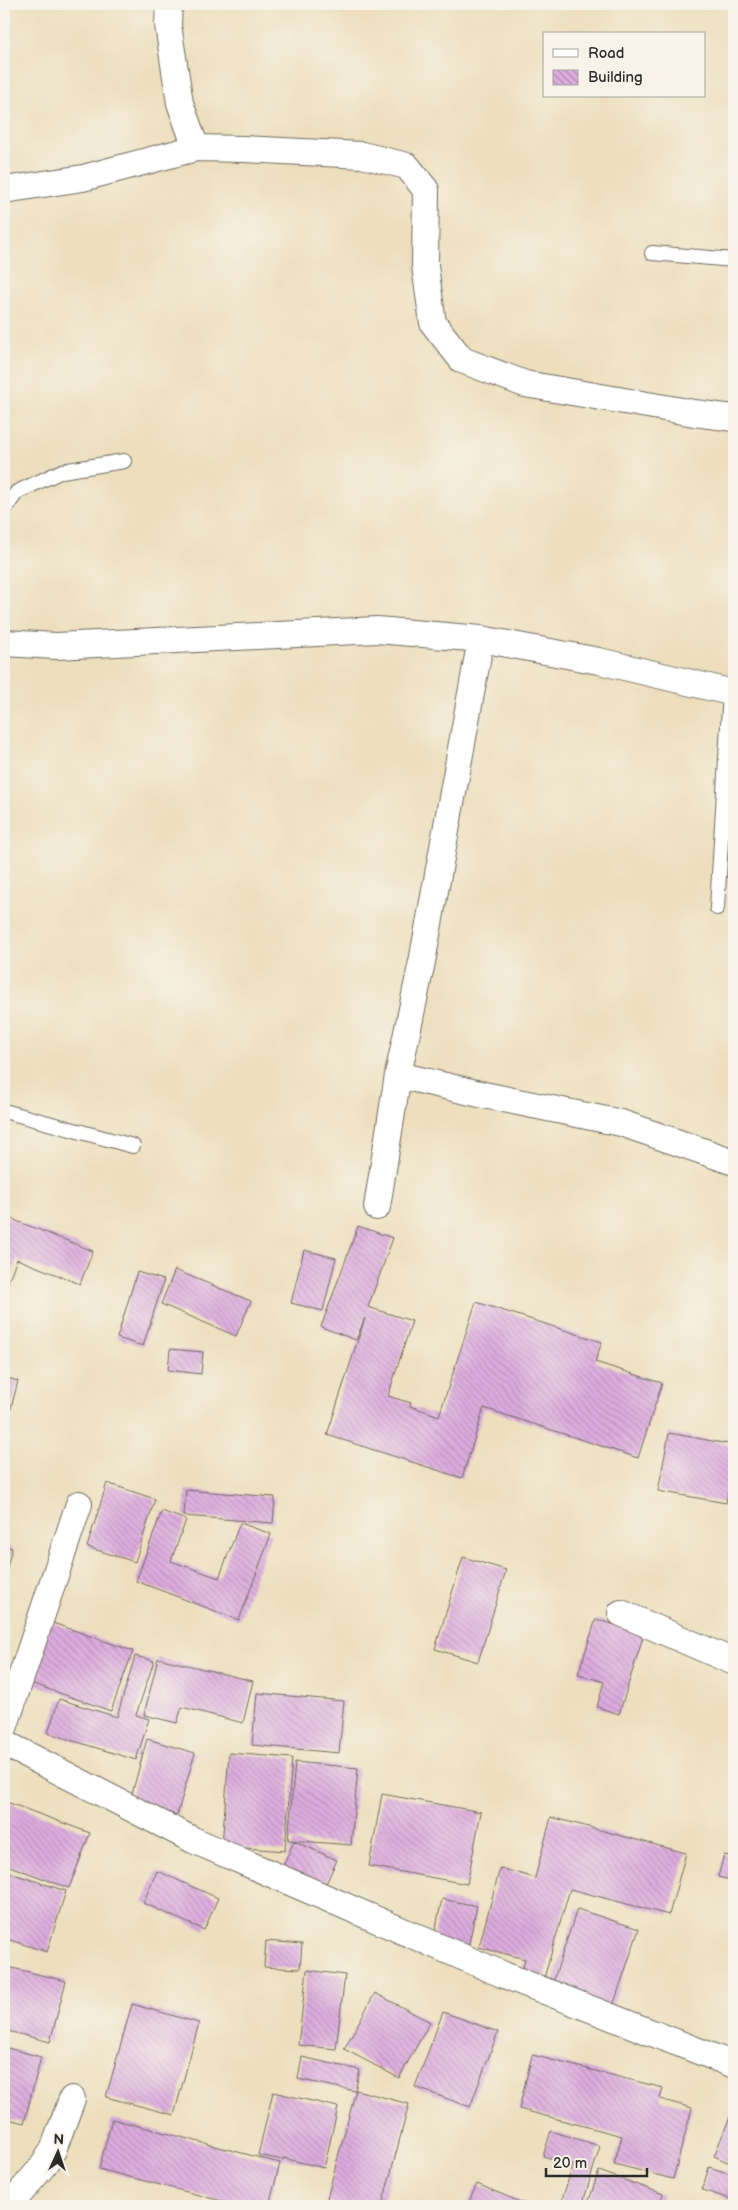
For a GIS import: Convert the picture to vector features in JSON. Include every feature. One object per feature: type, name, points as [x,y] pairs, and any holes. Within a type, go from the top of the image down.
[{"type":"street","points":[[168,4],[168,25],[180,103],[196,148]]},
{"type":"street","points":[[4,190],[83,178],[196,148],[362,155],[407,166],[426,190],[425,266],[433,323],[462,360],[525,384],[734,418]]},
{"type":"street","points":[[4,643],[56,646],[377,630],[481,639],[599,661],[732,692]]},
{"type":"street","points":[[377,1207],[398,1075],[422,962],[481,639]]},
{"type":"street","points":[[398,1075],[484,1096],[621,1123],[734,1162]]},
{"type":"street","points":[[4,1728],[79,1504]]},
{"type":"street","points":[[621,1613],[734,1662]]},
{"type":"street","points":[[4,1742],[193,1840],[504,1975],[734,2065]]},
{"type":"street","points":[[9,2206],[44,2166],[53,2150],[72,2099]]},
{"type":"lane","points":[[652,253],[734,260]]},
{"type":"lane","points":[[4,510],[17,492],[62,472],[124,461]]},
{"type":"lane","points":[[717,908],[732,692]]},
{"type":"lane","points":[[4,1112],[133,1146]]},
{"type":"building","points":[[4,1216],[93,1251],[80,1284],[17,1259],[4,1292]]},
{"type":"building","points":[[358,1226],[393,1238],[368,1307],[412,1321],[388,1396],[411,1403],[410,1406],[439,1416],[476,1302],[602,1342],[595,1362],[662,1383],[638,1458],[484,1408],[462,1478],[327,1435],[365,1318],[356,1340],[321,1327]]},
{"type":"building","points":[[304,1250],[336,1258],[323,1311],[291,1303]]},
{"type":"building","points":[[175,1270],[251,1301],[236,1336],[161,1304]]},
{"type":"building","points":[[137,1272],[164,1280],[143,1346],[117,1338]]},
{"type":"building","points":[[170,1349],[203,1352],[201,1374],[168,1370]]},
{"type":"building","points":[[4,1377],[18,1381],[9,1416],[4,1415]]},
{"type":"building","points":[[669,1433],[734,1445],[734,1460],[726,1503],[658,1491]]},
{"type":"building","points":[[107,1483],[155,1499],[135,1562],[87,1547]]},
{"type":"building","points":[[186,1490],[275,1497],[273,1523],[184,1516]]},
{"type":"building","points":[[162,1511],[186,1520],[171,1561],[219,1578],[240,1523],[271,1534],[239,1620],[136,1581]]},
{"type":"building","points":[[4,1546],[12,1548],[4,1579]]},
{"type":"building","points":[[463,1557],[506,1570],[478,1662],[435,1649]]},
{"type":"building","points":[[596,1619],[644,1634],[619,1714],[597,1707],[604,1682],[578,1674]]},
{"type":"building","points":[[50,1622],[133,1651],[111,1711],[28,1682]]},
{"type":"building","points":[[135,1656],[154,1661],[136,1715],[149,1719],[136,1760],[48,1733],[59,1699],[117,1717]]},
{"type":"building","points":[[158,1658],[253,1681],[243,1723],[182,1707],[177,1723],[144,1715]]},
{"type":"building","points":[[257,1693],[344,1701],[339,1753],[252,1745]]},
{"type":"building","points":[[147,1739],[195,1753],[177,1815],[130,1801]]},
{"type":"building","points":[[229,1753],[292,1758],[285,1851],[222,1846]]},
{"type":"building","points":[[295,1762],[358,1768],[351,1845],[288,1840]]},
{"type":"building","points":[[382,1794],[481,1812],[467,1884],[369,1866]]},
{"type":"building","points":[[4,1801],[90,1833],[69,1888],[4,1864]]},
{"type":"building","points":[[551,1817],[686,1853],[669,1915],[570,1889],[542,1985],[520,1980],[525,1959],[479,1947],[500,1868],[535,1878]]},
{"type":"building","points":[[294,1841],[337,1860],[324,1888],[282,1869]]},
{"type":"building","points":[[724,1855],[734,1857],[734,1881],[718,1877]]},
{"type":"building","points":[[4,1871],[66,1891],[47,1952],[4,1938]]},
{"type":"building","points":[[157,1871],[218,1898],[204,1930],[143,1903]]},
{"type":"building","points":[[442,1899],[477,1906],[468,1948],[433,1941]]},
{"type":"building","points":[[577,1909],[639,1929],[612,2009],[551,1988]]},
{"type":"building","points":[[266,1941],[302,1944],[300,1969],[264,1967]]},
{"type":"building","points":[[4,1966],[66,1981],[50,2042],[4,2030]]},
{"type":"building","points":[[307,1970],[345,1975],[336,2049],[298,2045]]},
{"type":"building","points":[[375,1993],[430,2022],[399,2078],[344,2049]]},
{"type":"building","points":[[132,2004],[199,2023],[174,2115],[106,2097]]},
{"type":"building","points":[[443,2012],[498,2032],[470,2107],[415,2087]]},
{"type":"building","points":[[4,2047],[41,2057],[24,2123],[4,2118]]},
{"type":"building","points":[[532,2055],[663,2088],[660,2099],[692,2108],[673,2179],[614,2164],[622,2136],[519,2109]]},
{"type":"building","points":[[302,2057],[360,2070],[355,2091],[298,2079]]},
{"type":"building","points":[[356,2090],[409,2104],[382,2206],[342,2206],[326,2202]]},
{"type":"building","points":[[273,2092],[338,2107],[324,2168],[283,2158],[283,2160],[258,2155]]},
{"type":"building","points":[[734,2107],[734,2165],[714,2156]]},
{"type":"building","points":[[112,2119],[280,2163],[269,2206],[241,2206],[99,2169]]},
{"type":"building","points":[[551,2131],[600,2146],[582,2206],[560,2206],[573,2165],[543,2156]]},
{"type":"building","points":[[709,2167],[734,2175],[734,2200],[702,2190]]},
{"type":"building","points":[[599,2171],[663,2194],[659,2206],[587,2206]]},
{"type":"building","points":[[477,2184],[530,2206],[467,2206]]}]
